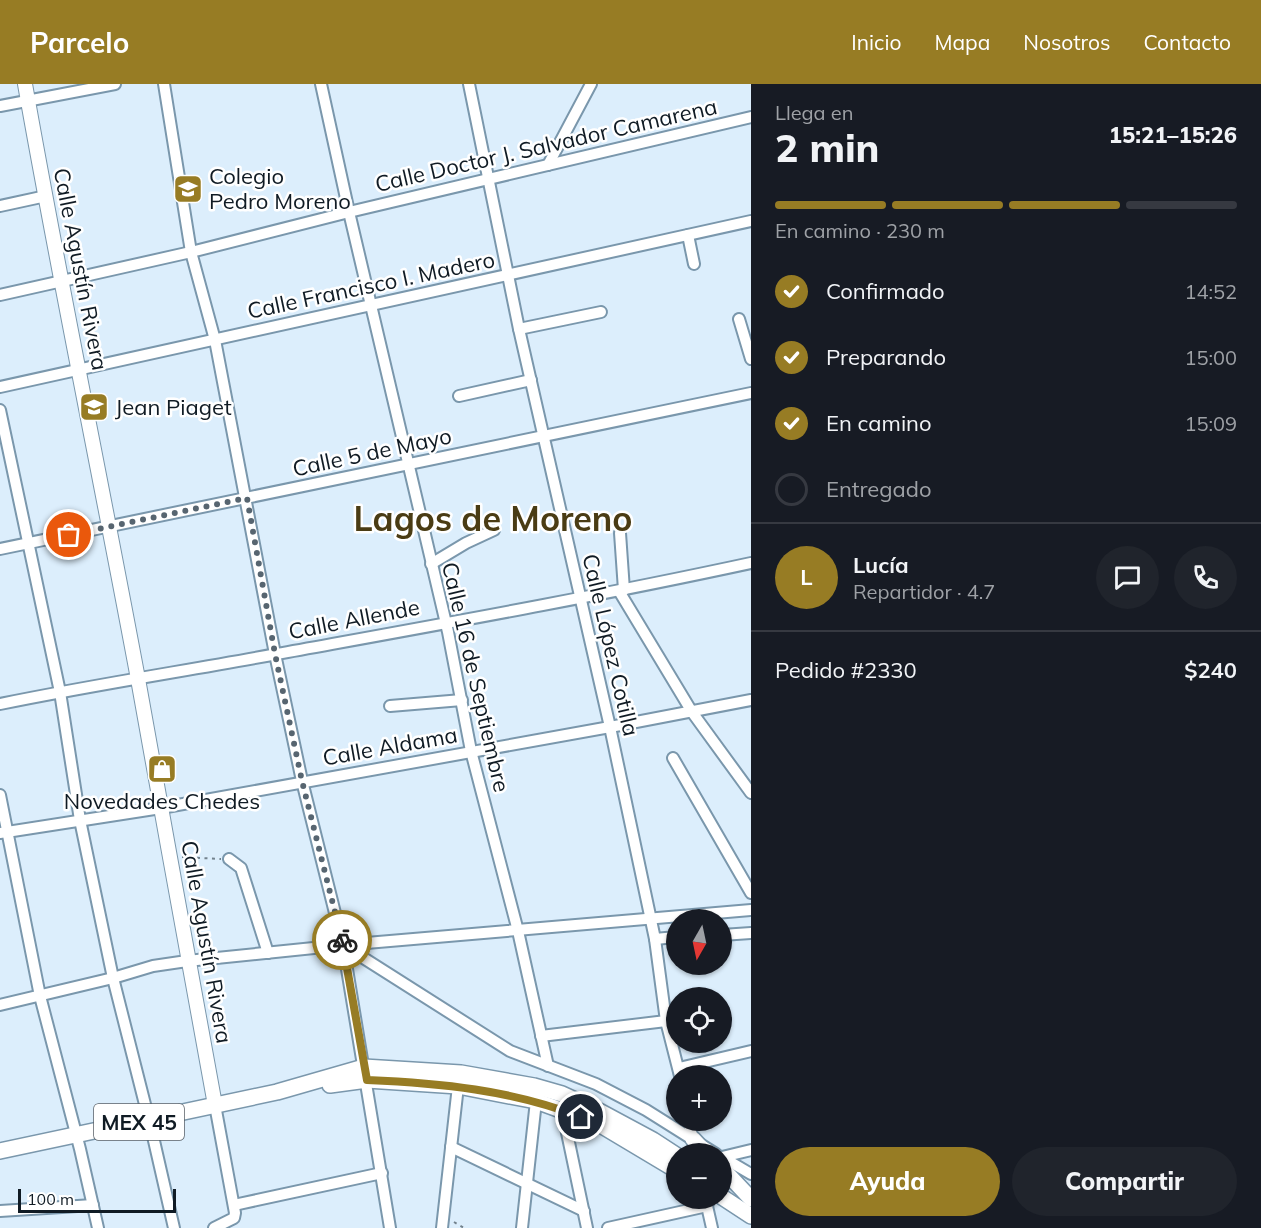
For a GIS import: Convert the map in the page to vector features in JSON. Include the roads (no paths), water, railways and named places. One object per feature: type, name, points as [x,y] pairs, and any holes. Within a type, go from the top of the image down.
[{"type":"highway","name":"MEX 45","points":[[0,1151],[365,1074],[461,1073],[534,1086],[562,1094],[666,1148]]},
{"type":"highway","name":"MEX 45","points":[[365,1074],[458,1086],[536,1101],[599,1124],[666,1164]]},
{"type":"highway","points":[[693,1139],[697,1143]]},
{"type":"highway","points":[[732,1179],[751,1199]]},
{"type":"highway","points":[[732,1188],[751,1199]]},
{"type":"highway","points":[[732,1201],[751,1208]]},
{"type":"highway","points":[[732,1204],[751,1216]]},
{"type":"main road","name":"Calle Agustín Rivera","points":[[25,84],[215,1105]]},
{"type":"street","points":[[0,106],[115,84]]},
{"type":"street","points":[[164,84],[191,252],[215,340],[275,654],[302,781],[343,945],[390,1228]]},
{"type":"street","name":"Calle 16 de Septiembre","points":[[321,84],[446,622],[471,751],[518,931],[548,1066]]},
{"type":"street","name":"Calle López Cotilla","points":[[469,84],[519,329],[610,728],[655,939],[666,1021]]},
{"type":"street","points":[[548,165],[591,84]]},
{"type":"street","name":"Calle Doctor J. Salvador Camarena","points":[[0,295],[191,252],[349,212],[751,117]]},
{"type":"street","points":[[0,206],[46,196]]},
{"type":"street","name":"Calle Francisco I. Madero","points":[[0,387],[751,220]]},
{"type":"street","points":[[687,235],[694,264]]},
{"type":"street","points":[[519,329],[601,312]]},
{"type":"street","points":[[739,319],[751,359]]},
{"type":"street","points":[[459,396],[531,380]]},
{"type":"street","name":"Calle 5 de Mayo","points":[[0,549],[751,393]]},
{"type":"street","points":[[0,410],[60,692],[80,820],[113,978],[174,1228]]},
{"type":"street","points":[[431,564],[466,543],[494,530]]},
{"type":"street","points":[[620,532],[622,591],[692,712],[751,793]]},
{"type":"street","name":"Calle Allende","points":[[0,704],[137,677],[622,591],[751,563]]},
{"type":"street","points":[[390,706],[462,700]]},
{"type":"street","name":"Calle Aldama","points":[[4,833],[161,808],[302,781],[610,728],[751,700]]},
{"type":"street","points":[[673,758],[751,892]]},
{"type":"street","points":[[0,795],[4,833],[40,996],[98,1228]]},
{"type":"street","points":[[229,859],[241,868],[268,953]]},
{"type":"street","points":[[0,1005],[153,966],[187,961],[751,909]]},
{"type":"street","points":[[732,934],[751,933]]},
{"type":"street","points":[[655,939],[666,938]]},
{"type":"street","points":[[343,945],[510,1051],[596,1084],[646,1110],[699,1143]]},
{"type":"street","points":[[541,1036],[666,1021]]},
{"type":"street","points":[[704,1065],[751,1051]]},
{"type":"street","points":[[442,1228],[458,1086]]},
{"type":"street","points":[[522,1228],[536,1101]]},
{"type":"street","name":"Calle Agustín Rivera","points":[[215,1105],[234,1205]]},
{"type":"street","points":[[562,1109],[587,1228]]},
{"type":"street","points":[[691,1131],[693,1139]]},
{"type":"street","points":[[451,1147],[584,1211]]},
{"type":"street","points":[[732,1155],[751,1150]]},
{"type":"street","points":[[732,1163],[751,1174]]},
{"type":"street","points":[[214,1228],[234,1218],[234,1205],[382,1173]]},
{"type":"street","points":[[0,1211],[93,1205]]},
{"type":"street","points":[[608,1228],[682,1209]]},
{"type":"street","points":[[710,1209],[712,1228]]},
{"type":"place","name":"Colegio Pedro Moreno","points":[[188,189]]},
{"type":"place","name":"Jean Piaget","points":[[94,407]]},
{"type":"place","name":"Novedades Chedes","points":[[162,769]]},
{"type":"district","name":"Lagos de Moreno","points":[[493,518]]}]
